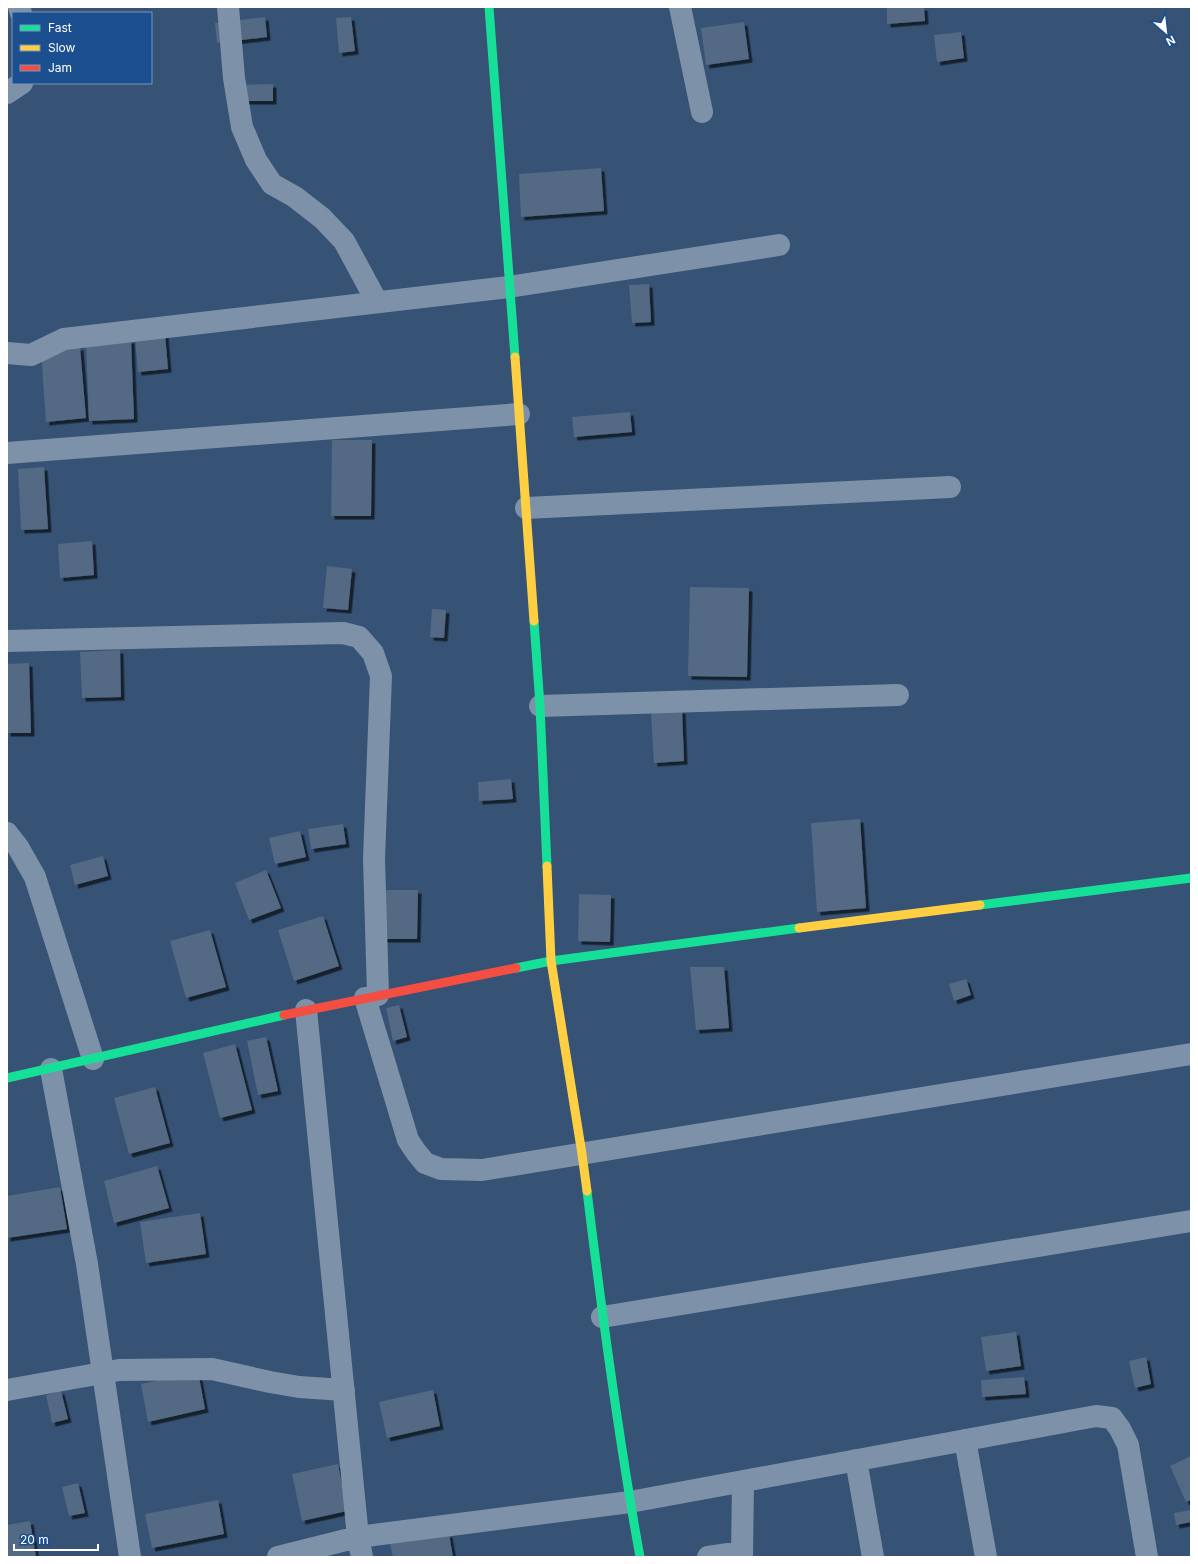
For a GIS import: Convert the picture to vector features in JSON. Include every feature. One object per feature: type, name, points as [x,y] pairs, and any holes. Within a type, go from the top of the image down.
[{"type":"street","points":[[228,7],[234,78],[242,128],[256,160],[272,184],[295,197],[317,214],[344,241],[377,302]]},
{"type":"street","points":[[489,7],[540,706],[551,961],[582,1154],[602,1317],[630,1502],[640,1557]]},
{"type":"street","points":[[680,7],[702,112]]},
{"type":"street","points":[[7,92],[20,84]]},
{"type":"street","points":[[7,353],[31,355],[64,339],[509,287],[779,245]]},
{"type":"street","points":[[7,453],[519,414]]},
{"type":"street","points":[[526,508],[950,487]]},
{"type":"street","points":[[7,641],[343,632],[359,637],[373,653],[381,676],[374,859],[372,997],[408,1140],[425,1163],[441,1169],[482,1170],[1191,1054]]},
{"type":"street","points":[[540,706],[898,695]]},
{"type":"street","points":[[7,833],[18,847],[35,877],[93,1059]]},
{"type":"street","points":[[7,1078],[306,1010],[551,961],[1191,878]]},
{"type":"street","points":[[306,1010],[360,1547]]},
{"type":"street","points":[[51,1069],[87,1264],[130,1557]]},
{"type":"street","points":[[602,1317],[1191,1221]]},
{"type":"street","points":[[7,1390],[104,1374],[119,1370],[212,1369],[246,1378],[299,1387],[344,1390]]},
{"type":"street","points":[[278,1557],[360,1547],[630,1502],[1096,1416],[1112,1418],[1120,1429],[1128,1445],[1147,1557]]},
{"type":"street","points":[[965,1440],[986,1557]]},
{"type":"street","points":[[856,1460],[873,1557]]},
{"type":"street","points":[[708,1557],[742,1555],[743,1481]]},
{"type":"building","points":[[887,7],[924,7],[925,21],[887,24]]},
{"type":"building","points":[[265,17],[267,37],[217,43],[215,23]]},
{"type":"building","points":[[351,17],[355,51],[339,53],[336,18]]},
{"type":"building","points":[[744,22],[749,59],[706,65],[701,28]]},
{"type":"building","points":[[961,32],[964,58],[937,62],[934,35]]},
{"type":"building","points":[[273,84],[273,101],[233,101],[233,85]]},
{"type":"building","points":[[601,168],[604,211],[521,217],[519,174]]},
{"type":"building","points":[[649,284],[651,322],[632,323],[629,285]]},
{"type":"building","points":[[165,334],[168,369],[138,372],[135,337]]},
{"type":"building","points":[[131,340],[134,419],[89,421],[86,342]]},
{"type":"building","points":[[80,347],[86,418],[46,422],[41,350]]},
{"type":"building","points":[[630,412],[632,432],[574,437],[572,417]]},
{"type":"building","points":[[332,440],[372,440],[371,516],[331,516]]},
{"type":"building","points":[[44,467],[48,529],[21,530],[18,469]]},
{"type":"building","points":[[92,541],[94,575],[60,578],[58,544]]},
{"type":"building","points":[[327,566],[352,569],[348,610],[323,608]]},
{"type":"building","points":[[690,587],[749,588],[747,677],[688,676]]},
{"type":"building","points":[[432,609],[446,610],[444,638],[430,637]]},
{"type":"building","points":[[120,650],[121,697],[82,698],[80,652]]},
{"type":"building","points":[[29,663],[31,733],[7,733],[7,664]]},
{"type":"building","points":[[682,710],[684,761],[654,763],[651,713]]},
{"type":"building","points":[[511,779],[513,799],[479,801],[478,782]]},
{"type":"building","points":[[860,819],[866,908],[817,912],[811,823]]},
{"type":"building","points":[[343,824],[346,844],[311,849],[308,829]]},
{"type":"building","points":[[300,831],[306,857],[275,864],[269,838]]},
{"type":"building","points":[[103,856],[108,876],[75,885],[70,865]]},
{"type":"building","points":[[266,870],[281,908],[249,920],[235,883]]},
{"type":"building","points":[[380,890],[418,890],[417,939],[380,939]]},
{"type":"building","points":[[579,894],[611,895],[610,942],[578,941]]},
{"type":"building","points":[[323,916],[339,966],[294,981],[278,930]]},
{"type":"building","points":[[210,930],[226,987],[186,998],[170,941]]},
{"type":"building","points":[[690,967],[724,967],[729,1028],[696,1030]]},
{"type":"building","points":[[966,979],[971,995],[954,1001],[949,984]]},
{"type":"building","points":[[399,1005],[407,1037],[393,1041],[386,1008]]},
{"type":"building","points":[[266,1037],[278,1091],[258,1095],[247,1041]]},
{"type":"building","points":[[235,1044],[252,1110],[220,1118],[203,1053]]},
{"type":"building","points":[[155,1087],[170,1143],[129,1154],[114,1098]]},
{"type":"building","points":[[157,1166],[169,1208],[114,1223],[104,1181]]},
{"type":"building","points":[[60,1187],[67,1229],[7,1238],[7,1196]]},
{"type":"building","points":[[200,1213],[206,1254],[146,1263],[140,1222]]},
{"type":"building","points":[[1016,1332],[1021,1366],[986,1371],[981,1337]]},
{"type":"building","points":[[1146,1357],[1151,1384],[1135,1388],[1129,1361]]},
{"type":"building","points":[[198,1372],[205,1409],[148,1422],[141,1384]]},
{"type":"building","points":[[1024,1377],[1026,1394],[982,1397],[981,1380]]},
{"type":"building","points":[[433,1390],[440,1426],[387,1438],[379,1402]]},
{"type":"building","points":[[61,1391],[68,1419],[52,1423],[46,1395]]},
{"type":"building","points":[[1191,1456],[1191,1500],[1186,1502],[1170,1466]]},
{"type":"building","points":[[338,1464],[347,1511],[302,1521],[292,1474]]},
{"type":"building","points":[[78,1483],[85,1513],[69,1516],[62,1487]]},
{"type":"building","points":[[218,1500],[224,1534],[152,1548],[145,1514]]},
{"type":"building","points":[[1191,1510],[1191,1522],[1176,1525],[1174,1513]]},
{"type":"building","points":[[30,1521],[36,1557],[7,1557],[7,1525]]},
{"type":"building","points":[[449,1534],[453,1557],[393,1557],[390,1544]]},
{"type":"traffic: fast","points":[[489,7],[515,357]]},
{"type":"traffic: fast","points":[[534,621],[540,706],[547,866]]},
{"type":"traffic: fast","points":[[980,905],[1191,878]]},
{"type":"traffic: fast","points":[[516,968],[551,961],[799,928]]},
{"type":"traffic: fast","points":[[7,1078],[284,1015]]},
{"type":"traffic: fast","points":[[587,1191],[611,1375],[640,1557]]},
{"type":"traffic: slow","points":[[515,357],[534,621]]},
{"type":"traffic: slow","points":[[547,866],[551,961],[587,1191]]},
{"type":"traffic: slow","points":[[799,928],[980,905]]},
{"type":"traffic: jam","points":[[284,1015],[516,968]]}]
